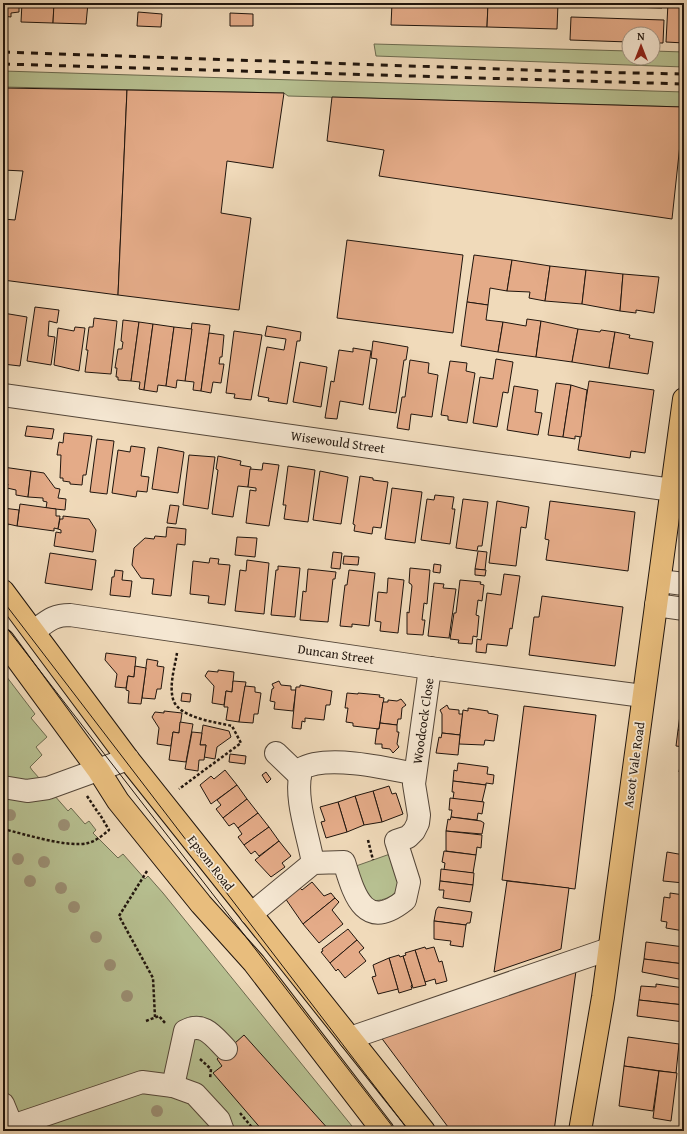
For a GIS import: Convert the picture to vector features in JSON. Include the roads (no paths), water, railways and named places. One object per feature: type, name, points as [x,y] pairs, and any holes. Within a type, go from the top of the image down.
[{"type":"main road","name":"Ascot Vale Road","points":[[580,1131],[609,949],[684,399]]},
{"type":"main road","name":"Epsom Road","points":[[3,591],[128,759],[424,1131]]},
{"type":"main road","points":[[3,640],[99,771],[118,801],[200,904],[254,963],[383,1131]]},
{"type":"street","name":"Wisewould Street","points":[[3,395],[672,490]]},
{"type":"street","points":[[660,581],[684,584]]},
{"type":"street","points":[[656,605],[684,609]]},
{"type":"street","name":"Duncan Street","points":[[34,631],[58,615],[70,616],[430,668],[644,696]]},
{"type":"street","name":"Woodcock Close","points":[[313,863],[344,862],[354,894],[360,904],[369,910],[378,912],[389,911],[406,900],[409,882],[396,841],[408,837],[414,831],[418,823],[418,808],[414,784],[430,668]]},
{"type":"street","points":[[251,914],[313,863],[304,823],[300,776],[276,754]]},
{"type":"street","points":[[3,788],[27,791],[48,788],[99,771],[128,759]]},
{"type":"street","name":"Woodcock Close","points":[[300,776],[301,769],[310,764],[335,762],[415,774]]},
{"type":"street","points":[[350,1038],[609,949]]},
{"type":"street","points":[[173,1086],[185,1031],[199,1027],[205,1028],[226,1050]]},
{"type":"street","points":[[3,1104],[8,1128],[142,1082],[173,1086],[194,1094],[220,1120],[223,1131]]},
{"type":"tram line","points":[[3,601],[409,1131]]},
{"type":"tram line","points":[[3,623],[396,1131]]},
{"type":"railway","points":[[3,52],[684,74]]},
{"type":"railway","points":[[3,64],[684,84]]}]
